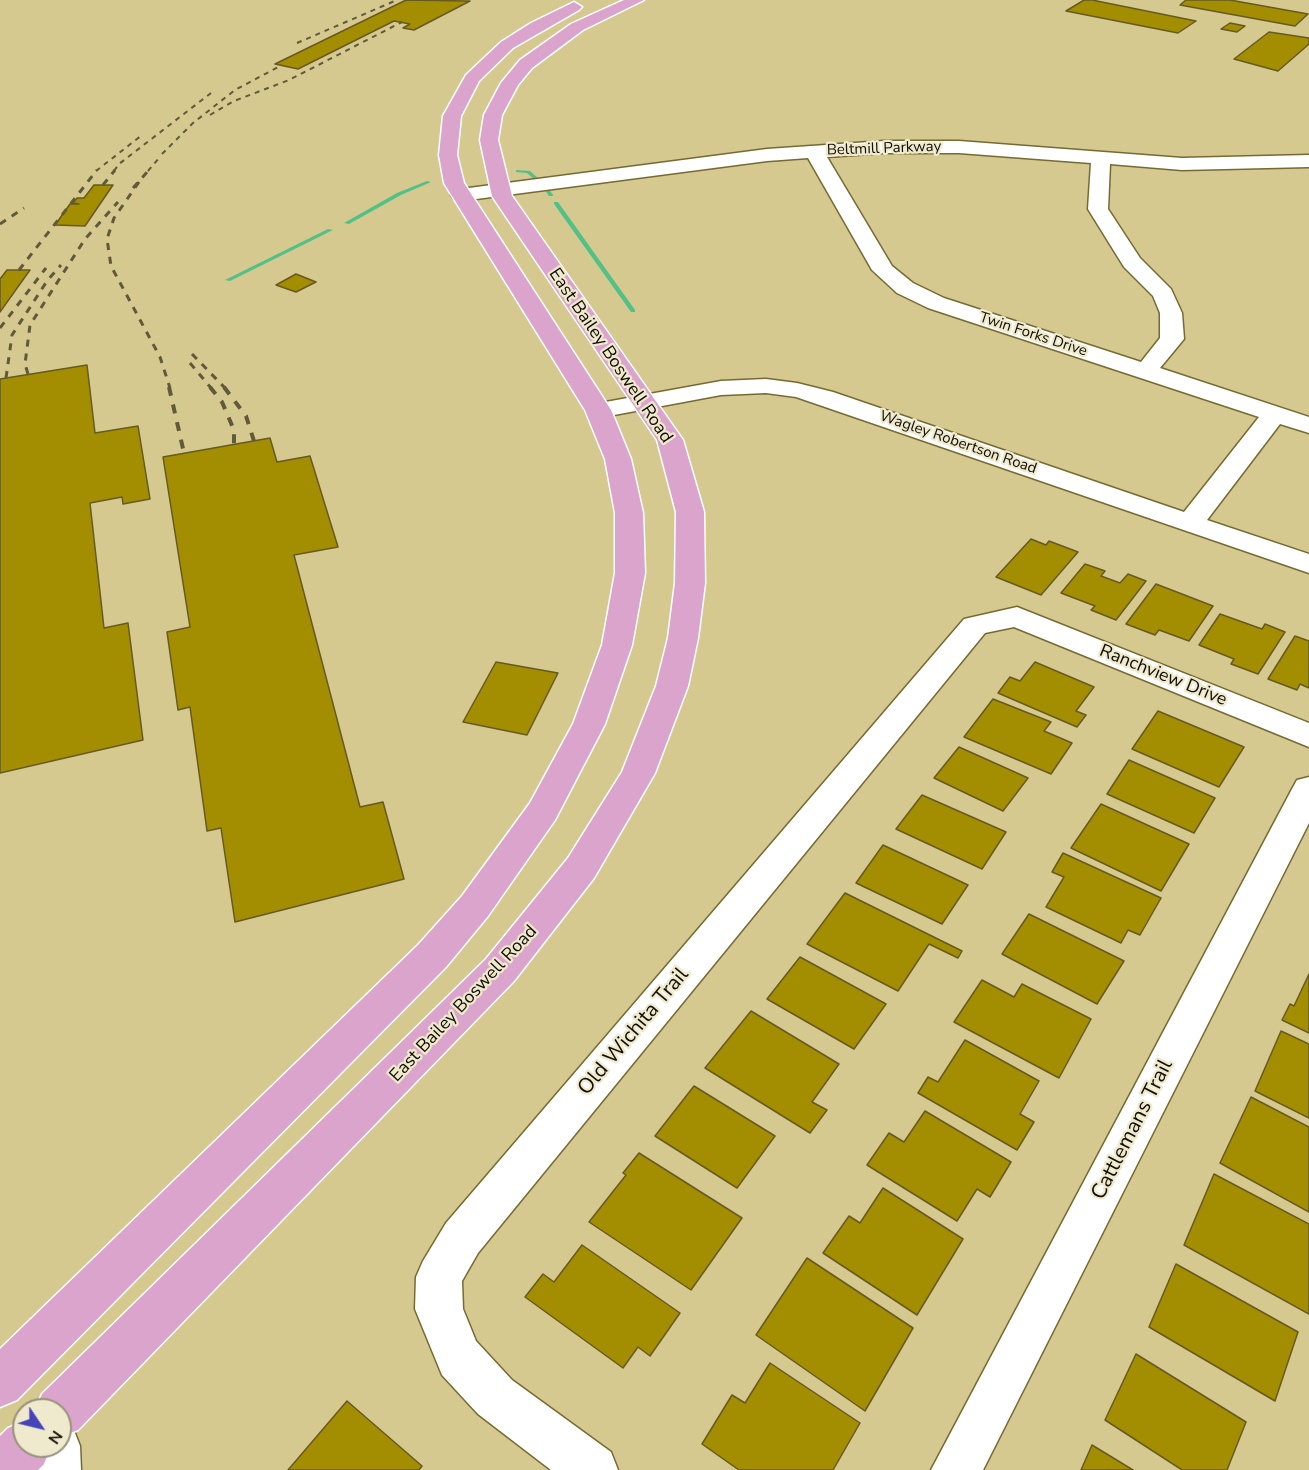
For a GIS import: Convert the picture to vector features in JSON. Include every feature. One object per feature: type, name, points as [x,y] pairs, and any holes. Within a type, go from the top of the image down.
[{"type":"main road","name":"East Bailey Boswell Road","points":[[0,1383],[432,956],[487,890],[543,811],[589,724],[614,655],[630,573],[629,513],[618,459],[598,410],[467,203],[450,169],[447,142],[452,116],[463,91],[482,67],[507,45],[553,17],[590,0]]},
{"type":"main road","name":"East Bailey Boswell Road","points":[[72,1400],[500,970],[581,868],[638,773],[672,686],[690,583],[690,512],[670,440],[505,198],[489,140],[493,115],[510,83],[526,64],[555,40],[630,2]]},
{"type":"main road","points":[[2,1470],[14,1458]]},
{"type":"street","name":"Beltmill Parkway","points":[[467,203],[816,157],[1034,163],[1284,162],[1305,175]]},
{"type":"street","name":"Twin Forks Drive","points":[[816,157],[883,270],[905,288],[936,303],[1309,425]]},
{"type":"street","name":"Beltmill Parkway","points":[[1101,163],[1238,179],[1305,175]]},
{"type":"street","points":[[1101,163],[1098,209],[1132,262],[1164,294],[1171,313],[1172,339],[1145,372]]},
{"type":"street","name":"Wagley Robertson Road","points":[[598,410],[722,388],[766,386],[797,390],[824,397],[1309,564]]},
{"type":"street","points":[[1190,523],[1275,414]]},
{"type":"street","name":"Ranchview Drive","points":[[1017,617],[1309,736]]},
{"type":"street","name":"Old Wichita Trail","points":[[593,1470],[495,1397],[459,1358],[439,1309],[439,1277],[462,1238],[975,626],[1017,617]]},
{"type":"street","name":"Cattlemans Trail","points":[[956,1470],[1309,789]]},
{"type":"building","points":[[406,0],[470,1],[414,30],[403,28],[410,24],[394,21],[298,69],[275,64]]},
{"type":"building","points":[[1084,0],[1196,21],[1178,33],[1066,11]]},
{"type":"building","points":[[1186,0],[1230,0],[1308,14],[1295,26],[1180,5]]},
{"type":"building","points":[[1230,23],[1245,26],[1237,32],[1221,29]]},
{"type":"building","points":[[1269,32],[1309,38],[1309,44],[1278,71],[1234,59]]},
{"type":"building","points":[[94,185],[113,185],[85,226],[55,225],[70,204],[79,204],[73,203],[77,198],[84,198]]},
{"type":"building","points":[[7,270],[30,270],[0,312],[0,279]]},
{"type":"building","points":[[296,274],[316,282],[296,292],[276,285]]},
{"type":"building","points":[[87,365],[95,433],[138,426],[150,499],[123,504],[122,497],[90,503],[104,628],[128,623],[143,740],[0,773],[0,379]]},
{"type":"building","points":[[270,438],[277,462],[310,456],[338,547],[294,555],[360,807],[383,802],[404,879],[235,922],[221,828],[207,831],[190,707],[178,710],[167,632],[190,627],[163,457]]},
{"type":"building","points":[[1031,539],[1046,545],[1049,541],[1078,552],[1041,595],[996,577]]},
{"type":"building","points":[[1085,564],[1105,571],[1101,576],[1120,583],[1128,574],[1146,581],[1116,620],[1091,610],[1095,606],[1061,593]]},
{"type":"building","points":[[1156,584],[1213,606],[1189,641],[1159,630],[1155,635],[1126,624]]},
{"type":"building","points":[[1220,614],[1262,629],[1265,624],[1285,632],[1258,674],[1231,664],[1234,659],[1199,645]]},
{"type":"building","points":[[1295,636],[1309,641],[1309,688],[1300,684],[1297,690],[1268,679]]},
{"type":"building","points":[[496,662],[558,673],[527,735],[463,722]]},
{"type":"building","points":[[1035,662],[1094,687],[1076,711],[1086,715],[1077,727],[998,693],[1010,677],[1020,681]]},
{"type":"building","points":[[993,699],[1051,722],[1044,731],[1072,743],[1051,774],[964,737]]},
{"type":"building","points":[[1158,711],[1244,747],[1219,787],[1132,749]]},
{"type":"building","points":[[959,747],[1028,778],[1003,811],[934,778]]},
{"type":"building","points":[[1129,760],[1215,798],[1194,833],[1107,794]]},
{"type":"building","points":[[922,795],[1006,832],[982,869],[896,829]]},
{"type":"building","points":[[1101,804],[1189,844],[1161,891],[1071,848]]},
{"type":"building","points":[[883,845],[968,885],[942,924],[856,883]]},
{"type":"building","points":[[1063,853],[1161,898],[1140,935],[1128,930],[1121,943],[1046,907],[1064,877],[1052,872]]},
{"type":"building","points":[[845,893],[962,951],[958,958],[929,944],[898,991],[807,944]]},
{"type":"building","points":[[1029,914],[1124,961],[1097,1004],[1002,954]]},
{"type":"building","points":[[800,957],[886,1004],[854,1049],[767,999]]},
{"type":"building","points":[[1309,974],[1309,1033],[1282,1020],[1290,1004],[1294,1006]]},
{"type":"building","points":[[982,980],[1014,997],[1022,984],[1091,1019],[1059,1078],[954,1022]]},
{"type":"building","points":[[751,1011],[839,1064],[812,1102],[827,1110],[810,1133],[705,1068]]},
{"type":"building","points":[[1281,1031],[1309,1044],[1309,1118],[1255,1091]]},
{"type":"building","points":[[965,1040],[1039,1081],[1020,1114],[1034,1122],[1017,1150],[918,1093],[928,1077],[938,1082]]},
{"type":"building","points":[[694,1086],[775,1136],[737,1188],[655,1136]]},
{"type":"building","points":[[1251,1097],[1309,1127],[1309,1212],[1220,1163]]},
{"type":"building","points":[[925,1111],[1011,1162],[990,1197],[977,1189],[957,1221],[867,1165],[889,1133],[904,1142]]},
{"type":"building","points":[[639,1153],[742,1218],[691,1290],[589,1222],[626,1175],[623,1173]]},
{"type":"building","points":[[1214,1174],[1309,1224],[1309,1314],[1184,1245]]},
{"type":"building","points":[[883,1188],[963,1239],[917,1315],[823,1253],[849,1216],[860,1223]]},
{"type":"building","points":[[582,1245],[680,1313],[650,1356],[638,1347],[623,1368],[525,1297],[543,1274],[554,1282]]},
{"type":"building","points":[[807,1258],[913,1328],[865,1411],[756,1335]]},
{"type":"building","points":[[1176,1264],[1298,1332],[1275,1401],[1149,1327]]},
{"type":"building","points":[[1136,1354],[1246,1422],[1227,1470],[1182,1470],[1105,1420]]},
{"type":"building","points":[[770,1363],[860,1423],[833,1470],[739,1470],[702,1444],[732,1395],[745,1403]]},
{"type":"building","points":[[347,1401],[422,1466],[419,1470],[288,1470]]},
{"type":"building","points":[[1092,1445],[1133,1470],[1081,1470]]},
{"type":"waterway","points":[[518,171],[528,172],[537,179]]},
{"type":"waterway","points":[[347,223],[399,194],[429,182]]},
{"type":"waterway","points":[[544,186],[551,195]]},
{"type":"waterway","points":[[556,203],[633,311]]},
{"type":"waterway","points":[[228,280],[330,230]]},
{"type":"railway","points":[[297,43],[397,0]]},
{"type":"railway","points":[[210,115],[234,101],[289,80],[402,22]]},
{"type":"railway","points":[[162,154],[193,123],[235,90],[282,65]]},
{"type":"railway","points":[[114,171],[119,164],[211,93]]},
{"type":"railway","points":[[97,171],[142,135]]},
{"type":"railway","points":[[148,171],[159,158]]},
{"type":"railway","points":[[103,185],[115,170]]},
{"type":"railway","points":[[133,188],[149,170]]},
{"type":"railway","points":[[19,270],[97,171]]},
{"type":"railway","points":[[139,182],[114,218],[107,239],[111,266],[160,357],[170,388]]},
{"type":"railway","points":[[28,374],[25,364],[30,325],[85,239],[118,202]]},
{"type":"railway","points":[[0,224],[24,208]]},
{"type":"railway","points":[[6,378],[12,335],[47,281],[61,265]]},
{"type":"railway","points":[[0,328],[46,268]]},
{"type":"railway","points":[[192,354],[225,388]]},
{"type":"railway","points":[[190,363],[211,388]]},
{"type":"railway","points":[[169,387],[184,453]]},
{"type":"railway","points":[[210,387],[222,402],[234,430],[234,444]]},
{"type":"railway","points":[[224,387],[246,416],[254,441]]}]
